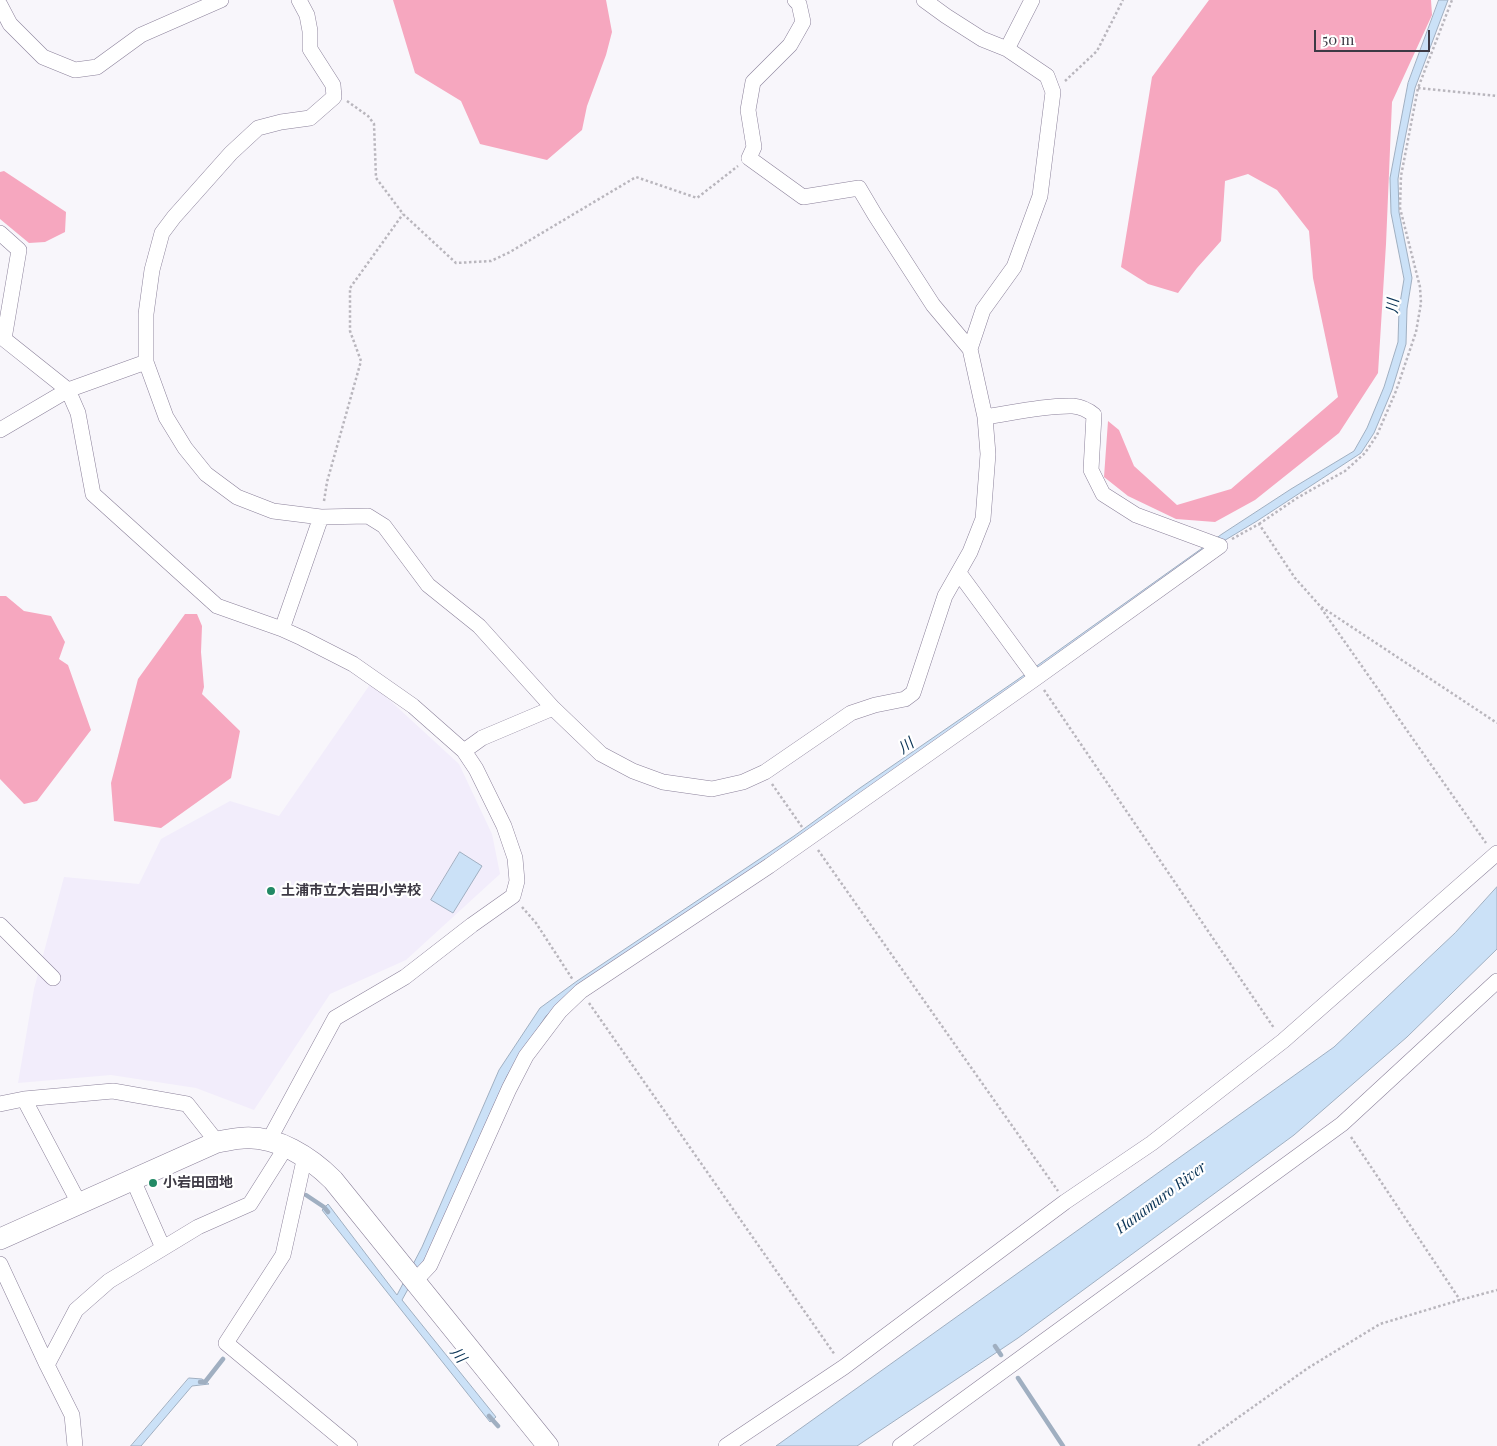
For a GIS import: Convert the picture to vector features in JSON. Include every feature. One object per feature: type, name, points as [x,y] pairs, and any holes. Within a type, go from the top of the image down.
[{"type":"street","points":[[0,5],[10,24],[43,57],[75,70],[97,66],[141,35],[221,0]]},
{"type":"street","points":[[299,0],[307,15],[310,31],[310,49],[333,85],[334,97],[310,118],[281,122],[258,128],[231,153],[162,233],[152,270],[146,314],[146,362],[166,417],[185,448],[206,474],[237,497],[273,512],[321,517],[368,516],[384,526],[428,585],[479,626],[553,708],[601,754],[633,771],[663,782],[712,789],[743,782],[765,772],[851,713],[905,700],[913,693],[945,596],[970,552],[983,519],[988,454],[984,417],[970,349],[933,305],[859,188],[803,197],[749,158],[754,147],[748,110],[753,82],[790,45],[803,22],[795,0]]},
{"type":"street","points":[[924,0],[982,39],[1008,48],[1047,76],[1053,92],[1040,196],[1014,267],[983,310],[970,349]]},
{"type":"street","points":[[1008,48],[1032,0]]},
{"type":"street","points":[[0,233],[19,250],[4,340],[68,390],[78,413],[93,494],[217,606],[282,629],[353,664],[413,706],[464,751],[476,769],[504,826],[515,858],[517,881],[513,896],[405,977],[335,1018],[286,1148],[250,1204],[198,1227],[109,1281],[76,1310],[46,1365]]},
{"type":"street","points":[[0,430],[68,390],[146,362]]},
{"type":"street","points":[[984,417],[1074,406],[1088,410],[1094,415],[1091,470],[1102,494],[1136,515],[1220,546]]},
{"type":"street","points":[[282,629],[321,517]]},
{"type":"street","points":[[415,1281],[430,1265],[509,1089],[526,1056],[560,1011],[581,991],[809,838],[1220,546]]},
{"type":"street","points":[[959,573],[1036,678]]},
{"type":"street","points":[[464,751],[482,738],[553,708]]},
{"type":"street","points":[[726,1446],[844,1367],[1065,1202],[1152,1143],[1283,1041],[1496,855]]},
{"type":"street","points":[[0,925],[53,978]]},
{"type":"street","points":[[900,1446],[1342,1124],[1497,981]]},
{"type":"street","points":[[0,1104],[24,1098],[113,1091],[187,1104],[217,1142]]},
{"type":"street","points":[[24,1098],[80,1204]]},
{"type":"street","points":[[0,1239],[217,1142],[245,1138],[286,1148],[319,1166],[333,1180],[548,1446]]},
{"type":"street","points":[[286,1148],[283,1255],[226,1343],[350,1446]]},
{"type":"street","points":[[133,1180],[163,1248]]},
{"type":"street","points":[[0,1264],[46,1365],[72,1414],[75,1446]]},
{"type":"path","points":[[1053,92],[1097,51],[1124,0]]},
{"type":"path","points":[[1220,546],[1259,524],[1297,498],[1345,471],[1365,453],[1377,435],[1396,391],[1416,332],[1421,303],[1420,286],[1400,208],[1401,176],[1418,88],[1452,0]]},
{"type":"path","points":[[1418,88],[1497,96]]},
{"type":"path","points":[[334,91],[368,116],[374,124],[376,178],[403,214],[456,263],[491,261],[510,252],[636,177],[697,198],[749,158]]},
{"type":"path","points":[[321,517],[327,482],[361,361],[350,331],[350,288],[403,214]]},
{"type":"path","points":[[1259,524],[1295,578],[1320,606],[1496,855]]},
{"type":"path","points":[[1320,606],[1497,723]]},
{"type":"path","points":[[1036,678],[1283,1041]]},
{"type":"path","points":[[765,772],[809,838],[1065,1202]]},
{"type":"path","points":[[513,896],[536,923],[581,991],[844,1367]]},
{"type":"path","points":[[1342,1124],[1460,1300]]},
{"type":"path","points":[[1198,1446],[1308,1368],[1380,1324],[1497,1290]]},
{"type":"shaded area","points":[[393,0],[606,0],[612,32],[606,55],[587,106],[582,130],[547,160],[480,144],[461,101],[415,73]]},
{"type":"shaded area","points":[[1209,0],[1431,0],[1432,15],[1392,102],[1378,373],[1339,433],[1255,500],[1215,522],[1176,519],[1128,496],[1104,477],[1108,421],[1119,430],[1134,466],[1177,505],[1231,489],[1338,397],[1313,278],[1309,231],[1277,190],[1248,174],[1225,181],[1221,241],[1178,293],[1148,284],[1121,267],[1152,77]]},
{"type":"shaded area","points":[[4,171],[66,212],[65,232],[45,242],[29,243],[0,219],[0,172]]},
{"type":"shaded area","points":[[0,596],[6,596],[24,611],[51,616],[65,642],[59,659],[68,665],[91,730],[37,801],[24,804],[0,779]]},
{"type":"shaded area","points":[[185,614],[197,614],[202,626],[201,652],[204,687],[202,694],[240,731],[231,778],[161,828],[114,821],[111,783],[138,679]]},
{"type":"shaded area","name":"土浦市立大岩田小学校","points":[[371,683],[459,764],[492,834],[500,874],[406,960],[330,994],[254,1110],[196,1088],[111,1075],[18,1083],[34,989],[64,877],[139,884],[161,839],[230,801],[279,816]]},
{"type":"water","points":[[1439,0],[1448,0],[1415,88],[1398,179],[1399,212],[1412,278],[1407,309],[1406,344],[1392,390],[1374,433],[1361,453],[1222,542],[569,996],[546,1016],[507,1076],[429,1251],[402,1300],[496,1417],[490,1422],[322,1210],[328,1204],[397,1295],[422,1247],[499,1070],[540,1008],[577,981],[794,836],[1222,534],[1354,451],[1367,428],[1384,387],[1398,342],[1399,309],[1404,279],[1391,213],[1390,178],[1408,83]]},
{"type":"water","points":[[460,852],[482,866],[453,913],[431,900]]},
{"type":"water","name":"Hanamuro River","points":[[1497,887],[1497,949],[1407,1037],[1294,1135],[1018,1338],[857,1446],[776,1446],[1334,1047],[1455,933]]},
{"type":"water","points":[[189,1378],[202,1379],[209,1384],[192,1386],[141,1446],[131,1446]]},
{"type":"waterway","points":[[306,1195],[324,1207],[328,1212]]},
{"type":"waterway","points":[[995,1346],[1001,1355]]},
{"type":"waterway","points":[[200,1382],[205,1382],[223,1359]]},
{"type":"waterway","points":[[1018,1378],[1063,1446]]},
{"type":"waterway","name":"川","points":[[489,1416],[498,1426]]},
{"type":"place","name":"土浦市立大岩田小学校","points":[[271,891]]},
{"type":"place","name":"小岩田団地","points":[[153,1183]]}]
